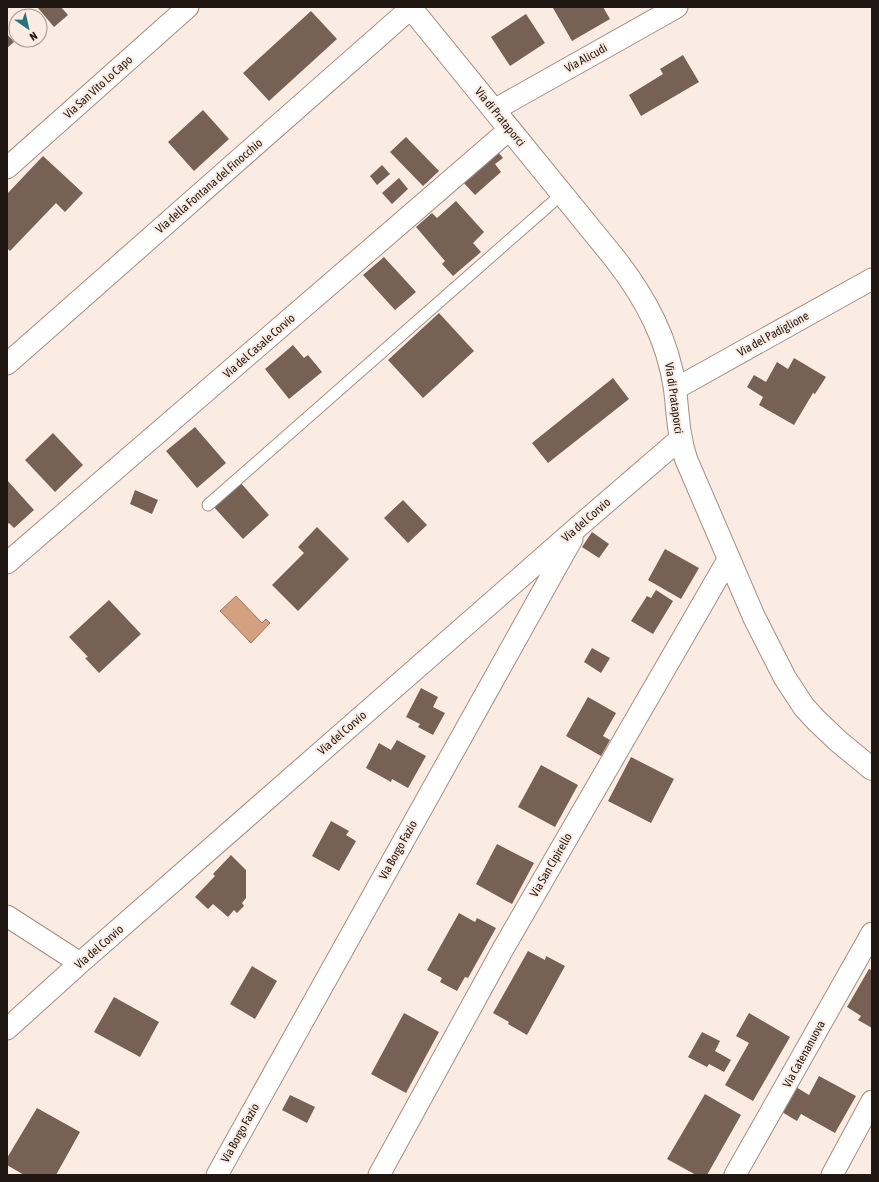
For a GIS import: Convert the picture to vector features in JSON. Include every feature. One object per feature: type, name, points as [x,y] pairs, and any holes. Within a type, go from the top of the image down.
[{"type":"street","name":"Via San Vito Lo Capo","points":[[7,168],[188,7]]},
{"type":"street","name":"Via di Prataporci","points":[[411,7],[624,270],[647,306],[657,325],[666,348],[675,389],[680,440],[686,459],[747,602],[763,635],[785,678],[804,707],[830,734],[872,769]]},
{"type":"street","name":"Via della Fontana del Finocchio","points":[[7,364],[411,7]]},
{"type":"street","name":"Via Alicudi","points":[[494,110],[678,7]]},
{"type":"street","name":"Via del Casale Corvio","points":[[7,563],[510,129]]},
{"type":"street","name":"Via del Padiglione","points":[[675,389],[872,279]]},
{"type":"street","name":"Via del Corvio","points":[[7,1030],[80,964],[579,526],[680,440]]},
{"type":"street","name":"Via Borgo Fazio","points":[[217,1175],[579,526]]},
{"type":"street","name":"Via San Cipirello","points":[[379,1175],[503,949],[729,558]]},
{"type":"street","points":[[7,916],[80,964]]},
{"type":"street","name":"Via Catenanuova","points":[[735,1175],[872,932]]},
{"type":"street","points":[[832,1175],[872,1101]]},
{"type":"lane","points":[[208,505],[562,194]]},
{"type":"shaded area","points":[[236,596],[262,623],[266,619],[270,623],[251,643],[220,611]]},
{"type":"building","points":[[61,7],[68,15],[54,27],[48,20],[48,8],[38,8]]},
{"type":"building","points":[[603,7],[610,19],[572,41],[553,8]]},
{"type":"building","points":[[311,11],[337,39],[269,101],[243,73]]},
{"type":"building","points":[[526,14],[545,43],[510,66],[491,37]]},
{"type":"building","points":[[7,34],[8,47],[7,48]]},
{"type":"building","points":[[683,55],[699,82],[641,116],[629,95],[663,74],[660,69]]},
{"type":"building","points":[[203,110],[229,139],[194,171],[168,142]]},
{"type":"building","points":[[406,137],[439,171],[423,186],[390,152]]},
{"type":"building","points":[[498,152],[503,158],[495,164],[501,172],[475,195],[463,182]]},
{"type":"building","points":[[43,156],[83,193],[65,212],[56,203],[10,251],[7,248],[7,194]]},
{"type":"building","points":[[382,165],[390,174],[377,185],[370,176]]},
{"type":"building","points":[[399,178],[408,189],[392,204],[382,193]]},
{"type":"building","points":[[456,201],[484,232],[473,243],[481,252],[453,276],[442,264],[445,261],[416,227],[432,213],[437,218]]},
{"type":"building","points":[[384,257],[416,292],[395,310],[363,275]]},
{"type":"building","points":[[439,313],[474,351],[423,398],[388,360]]},
{"type":"building","points":[[293,345],[304,358],[308,355],[322,372],[289,399],[265,369]]},
{"type":"building","points":[[794,358],[826,377],[815,394],[813,393],[794,425],[759,405],[763,397],[747,387],[754,375],[766,382],[777,362],[788,369]]},
{"type":"building","points":[[613,378],[629,399],[548,463],[532,443]]},
{"type":"building","points":[[195,427],[226,463],[197,488],[166,451]]},
{"type":"building","points":[[53,433],[83,465],[55,492],[25,460]]},
{"type":"building","points":[[7,480],[34,510],[14,528],[9,523],[7,525]]},
{"type":"building","points":[[240,482],[269,515],[243,539],[213,506]]},
{"type":"building","points":[[135,490],[158,500],[152,514],[130,504]]},
{"type":"building","points":[[403,500],[427,525],[408,543],[384,518]]},
{"type":"building","points":[[317,527],[349,559],[298,611],[272,585],[304,553],[298,547]]},
{"type":"building","points":[[592,532],[609,544],[599,558],[582,547]]},
{"type":"building","points":[[665,549],[699,568],[681,599],[648,580]]},
{"type":"building","points":[[656,590],[673,601],[653,634],[631,621],[647,596],[651,598]]},
{"type":"building","points":[[109,600],[141,634],[99,673],[85,658],[88,657],[69,637]]},
{"type":"building","points":[[592,648],[610,658],[601,673],[584,662]]},
{"type":"building","points":[[421,688],[438,697],[433,707],[445,713],[433,735],[418,727],[420,724],[406,717]]},
{"type":"building","points":[[588,697],[616,713],[603,736],[610,740],[601,756],[566,736]]},
{"type":"building","points":[[397,740],[426,756],[408,788],[392,779],[391,782],[366,768],[379,743],[391,750]]},
{"type":"building","points":[[631,757],[674,779],[651,823],[608,801]]},
{"type":"building","points":[[541,765],[578,785],[555,827],[518,807]]},
{"type":"building","points":[[331,821],[349,831],[346,835],[356,841],[339,871],[312,856]]},
{"type":"building","points":[[497,844],[534,863],[512,904],[476,884]]},
{"type":"building","points":[[231,855],[246,870],[246,898],[242,903],[244,906],[237,913],[234,910],[228,917],[213,904],[208,909],[195,897],[215,876],[213,874]]},
{"type":"building","points":[[459,913],[475,922],[477,918],[496,928],[468,978],[465,977],[457,991],[440,982],[442,978],[427,970]]},
{"type":"building","points":[[528,951],[545,960],[546,956],[565,966],[527,1035],[493,1013]]},
{"type":"building","points":[[252,966],[277,981],[255,1019],[230,1004]]},
{"type":"building","points":[[869,969],[872,970],[872,1028],[858,1020],[861,1016],[847,1007]]},
{"type":"building","points":[[114,997],[159,1022],[140,1057],[94,1032]]},
{"type":"building","points":[[404,1013],[439,1032],[406,1093],[371,1074]]},
{"type":"building","points":[[749,1013],[790,1037],[753,1101],[725,1085],[749,1043],[736,1036]]},
{"type":"building","points":[[702,1032],[720,1041],[715,1051],[731,1060],[724,1072],[709,1064],[707,1067],[688,1057]]},
{"type":"building","points":[[819,1076],[856,1096],[835,1133],[801,1114],[797,1121],[777,1109],[791,1084],[809,1095]]},
{"type":"building","points":[[705,1094],[741,1115],[707,1175],[696,1175],[667,1159]]},
{"type":"building","points":[[290,1095],[315,1107],[307,1123],[282,1110]]},
{"type":"building","points":[[37,1108],[80,1132],[56,1175],[24,1175],[7,1165],[7,1158]]}]
